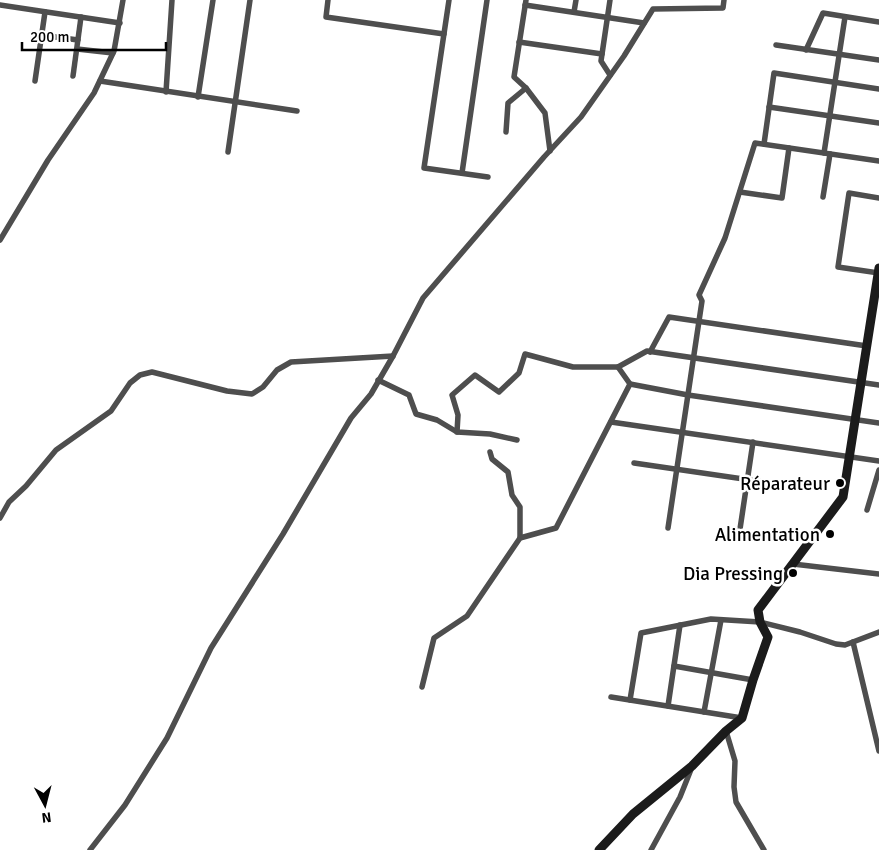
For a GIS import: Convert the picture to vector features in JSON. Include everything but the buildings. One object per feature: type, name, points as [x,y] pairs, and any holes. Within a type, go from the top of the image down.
[{"type":"street","points":[[0,240],[48,160],[94,93],[113,53],[123,0]]},
{"type":"street","points":[[166,92],[172,0]]},
{"type":"street","points":[[198,96],[213,0]]},
{"type":"street","points":[[228,152],[250,0]]},
{"type":"street","points":[[328,0],[326,17],[444,34]]},
{"type":"street","points":[[449,0],[424,168],[488,177]]},
{"type":"street","points":[[462,173],[487,0]]},
{"type":"street","points":[[574,12],[576,0]]},
{"type":"street","points":[[610,0],[601,61],[610,75]]},
{"type":"street","points":[[684,8],[685,0]]},
{"type":"street","points":[[90,850],[125,805],[161,747],[211,648],[283,534],[351,418],[371,394],[423,298],[581,117],[653,9],[723,8],[724,0]]},
{"type":"street","points":[[2,3],[45,12],[120,23]]},
{"type":"street","points":[[550,151],[545,113],[526,88],[514,77],[525,3],[644,23]]},
{"type":"street","points":[[35,81],[45,12]]},
{"type":"street","points":[[806,50],[823,13],[879,22]]},
{"type":"street","points":[[823,197],[830,116],[845,16]]},
{"type":"street","points":[[73,76],[81,17]]},
{"type":"street","points":[[41,35],[78,40]]},
{"type":"street","points":[[520,42],[602,54]]},
{"type":"street","points":[[776,45],[879,60]]},
{"type":"street","points":[[77,49],[113,53]]},
{"type":"street","points":[[764,144],[774,73],[879,88]]},
{"type":"street","points":[[100,81],[297,111]]},
{"type":"street","points":[[506,132],[508,103],[526,88]]},
{"type":"street","points":[[769,107],[879,123]]},
{"type":"street","points":[[668,528],[702,301],[699,295],[725,238],[755,143],[879,161]]},
{"type":"street","points":[[740,192],[782,198],[789,148]]},
{"type":"street","points":[[879,198],[849,194],[838,267],[879,273]]},
{"type":"street","points":[[600,850],[633,814],[692,766],[726,731],[742,718],[768,636],[760,622],[758,610],[844,497],[879,268]]},
{"type":"street","points":[[650,352],[669,317],[867,346]]},
{"type":"street","points":[[457,432],[458,415],[452,395],[475,375],[499,392],[519,373],[525,354],[573,367],[618,367],[647,351],[879,385]]},
{"type":"street","points":[[0,518],[9,502],[26,486],[56,450],[110,411],[130,383],[140,375],[152,372],[228,391],[252,394],[263,387],[276,370],[291,362],[393,356]]},
{"type":"street","points":[[618,367],[630,384],[688,395],[879,422]]},
{"type":"street","points":[[378,380],[409,395],[416,414],[437,420],[457,432],[490,434],[517,440]]},
{"type":"street","points":[[520,538],[556,528],[630,384]]},
{"type":"street","points":[[611,422],[879,461]]},
{"type":"street","points":[[740,529],[753,442]]},
{"type":"street","points":[[422,687],[434,638],[468,616],[520,538],[520,507],[512,495],[508,472],[492,459],[490,452]]},
{"type":"street","points":[[634,463],[770,483]]},
{"type":"street","points":[[867,510],[879,470]]},
{"type":"street","points":[[793,564],[879,574]]},
{"type":"street","points":[[630,700],[641,632],[711,619],[760,622],[800,632],[836,644],[853,642],[879,632]]},
{"type":"street","points":[[704,712],[721,620]]},
{"type":"street","points":[[668,706],[680,625]]},
{"type":"street","points":[[853,642],[879,751]]},
{"type":"street","points":[[674,666],[753,680]]},
{"type":"street","points":[[611,697],[742,718]]},
{"type":"street","points":[[726,731],[735,761],[734,787],[736,802],[764,850]]},
{"type":"street","points":[[651,850],[680,797],[692,766]]},
{"type":"place","name":"Réparateur","points":[[840,483]]},
{"type":"place","name":"Alimentation","points":[[830,534]]},
{"type":"place","name":"Dia Pressing","points":[[793,573]]}]
